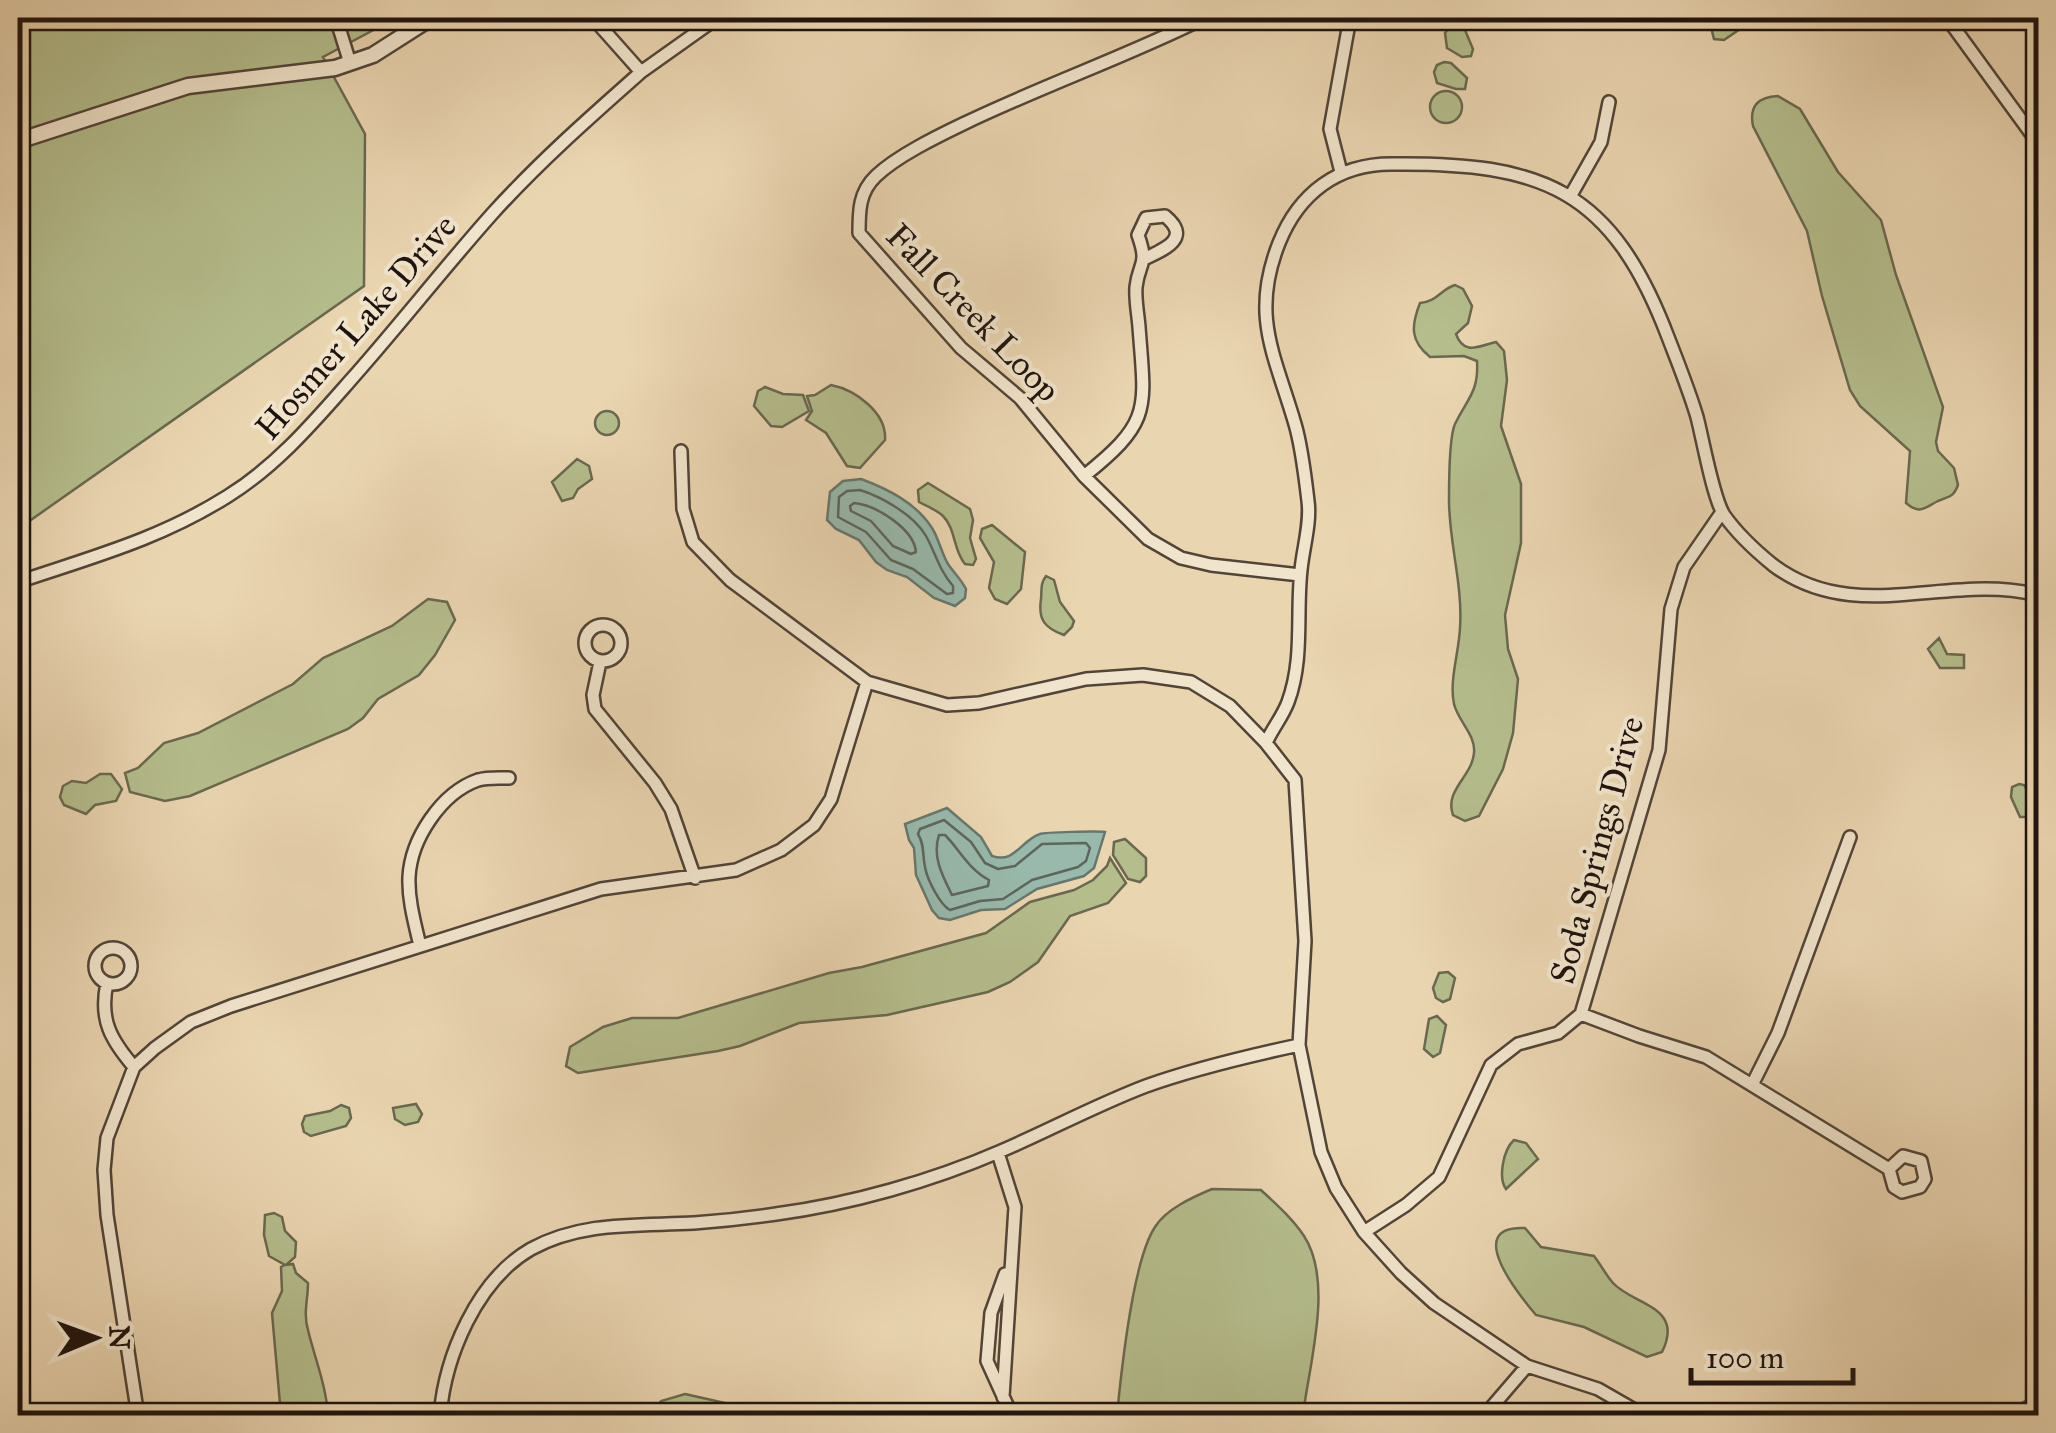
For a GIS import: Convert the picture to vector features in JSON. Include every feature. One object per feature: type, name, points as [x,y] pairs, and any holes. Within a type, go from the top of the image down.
[{"type":"street","points":[[336,18],[350,63]]},
{"type":"street","points":[[18,141],[188,86],[317,72],[350,63],[387,47],[431,18]]},
{"type":"street","points":[[593,18],[641,72]]},
{"type":"street","name":"Hosmer Lake Drive","points":[[18,582],[95,559],[186,520],[276,461],[378,349],[492,214],[556,147],[641,72],[717,18]]},
{"type":"street","name":"Fall Creek Loop","points":[[1204,18],[936,137],[875,176],[859,202],[859,232],[961,348],[1020,398],[1084,476],[1148,538],[1181,558],[1300,575]]},
{"type":"street","points":[[1340,172],[1330,129],[1350,18]]},
{"type":"street","points":[[1947,18],[2038,143]]},
{"type":"street","points":[[1571,195],[1601,142],[1610,102]]},
{"type":"street","points":[[1266,743],[1288,702],[1301,639],[1300,575],[1310,506],[1296,427],[1270,350],[1264,313],[1268,273],[1297,208],[1320,184],[1340,172],[1373,164],[1460,166],[1516,174],[1571,195],[1602,221],[1630,254],[1650,290],[1694,406],[1722,512],[1774,566],[1840,594],[1898,597],[1970,587],[2038,594]]},
{"type":"street","points":[[1084,476],[1117,450],[1138,421],[1144,398],[1136,286],[1146,258]]},
{"type":"street","points":[[682,451],[683,508],[693,542],[730,580],[867,682],[947,705],[979,703],[1086,679],[1144,674],[1192,682],[1230,706],[1266,743],[1294,780],[1306,941],[1299,1045],[1320,1152],[1336,1188],[1364,1232],[1401,1274],[1434,1303],[1527,1366],[1598,1389],[1645,1416]]},
{"type":"street","name":"Soda Springs Drive","points":[[1364,1232],[1406,1206],[1440,1177],[1491,1065],[1518,1044],[1558,1033],[1581,1014],[1659,750],[1671,608],[1684,567],[1722,512]]},
{"type":"street","points":[[600,662],[592,695],[595,709],[671,809],[695,878]]},
{"type":"street","points":[[138,1416],[107,1216],[104,1170],[107,1138],[134,1068],[154,1048],[191,1022],[231,1006],[601,889],[736,870],[781,850],[814,825],[831,799],[867,682]]},
{"type":"street","points":[[420,946],[409,876],[426,826],[439,809],[470,783],[483,778],[508,778]]},
{"type":"street","points":[[1752,1085],[1778,1033],[1850,837]]},
{"type":"street","points":[[106,983],[103,1021],[114,1044],[134,1068]]},
{"type":"street","points":[[1581,1014],[1706,1057],[1890,1169]]},
{"type":"street","points":[[440,1416],[442,1386],[464,1332],[489,1286],[528,1251],[568,1232],[759,1216],[850,1203],[998,1152],[1149,1085],[1242,1057],[1299,1045]]},
{"type":"street","points":[[998,1152],[1015,1206],[1003,1396],[1012,1416]]},
{"type":"street","points":[[1484,1416],[1527,1366]]},
{"type":"green space","points":[[18,18],[396,18],[323,57],[365,134],[364,286],[18,529]]},
{"type":"green space","points":[[1719,18],[1740,18],[1740,29],[1724,40],[1714,39],[1711,27]]},
{"type":"green space","points":[[1458,25],[1465,30],[1473,49],[1471,56],[1462,57],[1447,48],[1445,33],[1450,26]]},
{"type":"green space","points":[[1444,62],[1451,63],[1467,78],[1465,89],[1437,83],[1434,72]]},
{"type":"green space","points":[[1446,91],[1457,96],[1462,107],[1457,118],[1446,123],[1435,118],[1430,107],[1435,96]]},
{"type":"green space","points":[[1778,96],[1800,109],[1838,172],[1881,220],[1896,275],[1943,407],[1936,442],[1938,451],[1954,468],[1958,485],[1950,496],[1922,509],[1906,503],[1910,451],[1860,406],[1850,390],[1807,231],[1753,126],[1756,104]]},
{"type":"green space","points":[[1455,285],[1463,289],[1472,306],[1468,323],[1456,334],[1459,341],[1473,348],[1496,342],[1504,351],[1507,380],[1501,426],[1521,484],[1521,543],[1505,615],[1508,649],[1518,679],[1513,733],[1503,769],[1479,816],[1465,821],[1453,815],[1451,806],[1472,762],[1474,746],[1453,695],[1460,612],[1449,472],[1453,430],[1474,388],[1477,361],[1464,356],[1430,357],[1419,345],[1414,326],[1420,303]]},
{"type":"green space","points":[[831,385],[868,404],[881,421],[885,440],[860,468],[847,466],[826,433],[806,420],[812,411],[807,396]]},
{"type":"green space","points":[[765,387],[783,394],[803,395],[809,411],[782,427],[771,426],[754,406],[758,391]]},
{"type":"green space","points":[[607,411],[616,414],[616,432],[607,435],[598,432],[595,423],[598,414]]},
{"type":"green space","points":[[577,459],[589,466],[592,479],[573,498],[562,501],[552,482]]},
{"type":"green space","points":[[928,483],[970,509],[970,538],[976,559],[973,565],[965,564],[961,558],[943,516],[919,502],[918,490]]},
{"type":"green space","points":[[992,525],[1025,552],[1021,589],[1007,604],[995,599],[989,588],[994,562],[980,538],[982,529]]},
{"type":"green space","points":[[1046,576],[1054,580],[1060,602],[1074,621],[1064,635],[1047,626],[1042,617],[1040,606]]},
{"type":"green space","points":[[428,599],[447,602],[455,620],[435,655],[419,675],[378,699],[348,729],[190,796],[165,801],[130,792],[125,773],[138,768],[164,743],[198,733],[293,684],[323,658],[392,626]]},
{"type":"green space","points":[[1939,638],[1947,654],[1964,655],[1964,668],[1940,668],[1928,649]]},
{"type":"green space","points":[[100,774],[111,774],[122,789],[116,801],[95,805],[86,814],[64,805],[60,797],[63,786],[72,781],[86,783]]},
{"type":"green space","points":[[2024,785],[2032,799],[2029,817],[2020,817],[2011,797],[2012,787]]},
{"type":"green space","points":[[1125,839],[1146,858],[1146,876],[1140,882],[1128,879],[1113,855],[1114,842]]},
{"type":"green space","points":[[1110,858],[1126,883],[1108,903],[1070,916],[1038,962],[988,992],[887,1015],[799,1023],[718,1051],[578,1073],[566,1066],[570,1047],[603,1027],[632,1018],[678,1018],[829,973],[986,933],[1030,902],[1074,890],[1093,880]]},
{"type":"green space","points":[[1448,972],[1455,978],[1450,999],[1443,1002],[1436,998],[1433,988],[1439,973]]},
{"type":"green space","points":[[1437,1016],[1446,1025],[1440,1053],[1433,1057],[1424,1049],[1429,1019]]},
{"type":"green space","points":[[416,1104],[422,1114],[418,1122],[405,1125],[395,1119],[393,1108]]},
{"type":"green space","points":[[341,1105],[349,1108],[351,1118],[346,1126],[311,1136],[304,1132],[305,1116]]},
{"type":"green space","points":[[1514,1140],[1526,1143],[1538,1159],[1506,1189],[1503,1164]]},
{"type":"green space","points":[[1212,1189],[1261,1190],[1299,1229],[1313,1255],[1317,1324],[1303,1415],[1117,1415],[1129,1318],[1147,1243],[1166,1215]]},
{"type":"green space","points":[[274,1213],[282,1217],[285,1231],[296,1242],[295,1257],[286,1265],[293,1264],[296,1273],[308,1283],[307,1324],[328,1415],[281,1415],[272,1313],[282,1291],[281,1267],[285,1265],[269,1256],[264,1235],[265,1215]]},
{"type":"green space","points":[[1525,1228],[1541,1247],[1594,1256],[1613,1283],[1654,1308],[1667,1325],[1662,1352],[1647,1357],[1584,1327],[1536,1315],[1508,1278],[1496,1249],[1498,1238],[1507,1230]]},
{"type":"green space","points":[[2038,1366],[2038,1407],[2031,1415],[2013,1415],[2014,1407],[2031,1398]]},
{"type":"green space","points":[[685,1394],[778,1415],[651,1415],[661,1401]]},
{"type":"water","points":[[861,479],[901,498],[925,519],[966,589],[965,598],[955,606],[934,598],[907,577],[876,562],[859,540],[827,520],[830,492],[843,481]]},
{"type":"water","points":[[947,808],[981,837],[992,856],[1000,858],[1040,834],[1105,832],[1094,868],[1084,876],[1037,889],[1005,909],[981,910],[950,920],[939,918],[932,910],[916,875],[914,848],[905,824]]}]
